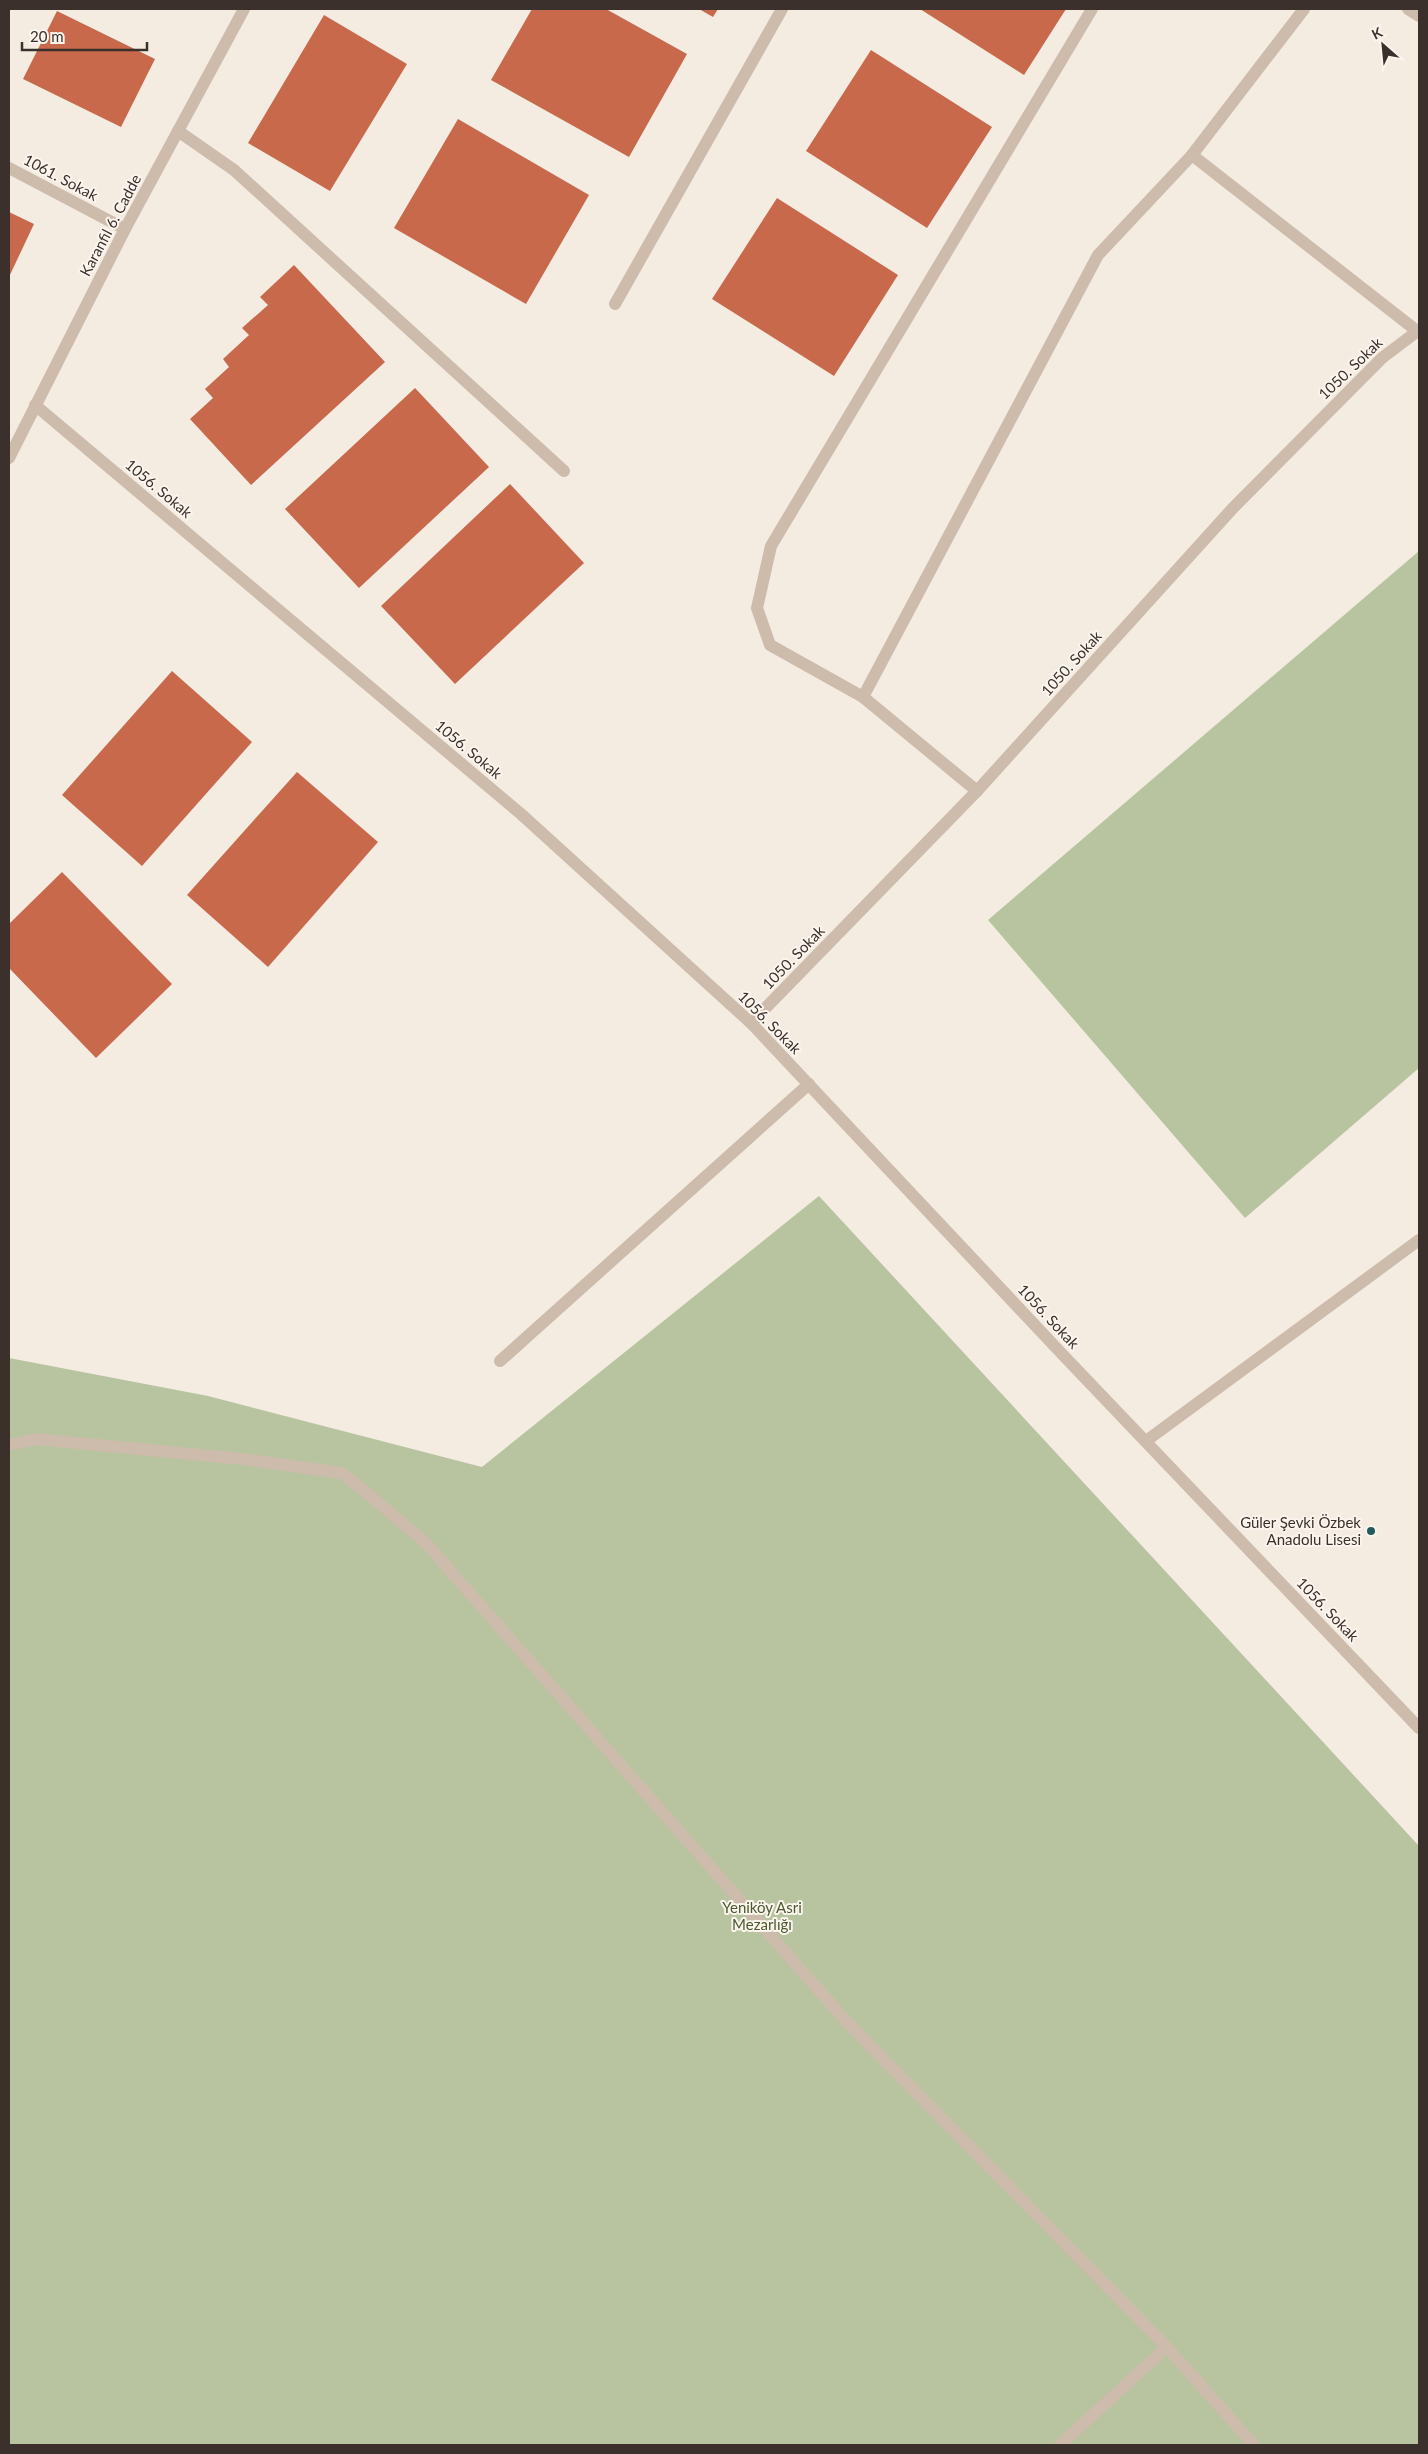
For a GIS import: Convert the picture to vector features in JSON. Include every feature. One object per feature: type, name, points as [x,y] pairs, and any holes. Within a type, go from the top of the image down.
[{"type":"street","name":"Karanfil 6. Cadde","points":[[9,458],[125,229],[244,9]]},
{"type":"street","points":[[615,304],[782,9]]},
{"type":"street","points":[[977,791],[863,697],[770,645],[757,608],[771,546],[1092,9]]},
{"type":"street","points":[[863,697],[1098,255],[1192,155],[1304,9]]},
{"type":"street","points":[[1408,9],[1419,16]]},
{"type":"street","points":[[178,131],[234,170],[564,471]]},
{"type":"street","points":[[1192,155],[1418,330]]},
{"type":"street","name":"1061. Sokak","points":[[9,168],[125,229]]},
{"type":"street","name":"1050. Sokak","points":[[751,1023],[977,791],[1232,508],[1382,358],[1418,330]]},
{"type":"street","name":"1056. Sokak","points":[[35,405],[521,814],[751,1023],[1419,1728]]},
{"type":"street","points":[[500,1360],[809,1084]]},
{"type":"street","points":[[1146,1441],[1419,1240]]},
{"type":"street","points":[[9,1445],[36,1439],[242,1459],[342,1473],[425,1542],[847,2022],[1167,2347],[1254,2445]]},
{"type":"street","points":[[1060,2445],[1167,2347]]},
{"type":"green space","points":[[1419,551],[1419,1068],[1245,1218],[988,920]]},
{"type":"green space","name":"Yeniköy Asri Mezarlığı","points":[[819,1196],[1419,1846],[1419,2445],[9,2445],[9,1358],[208,1396],[482,1467]]},
{"type":"building","points":[[532,9],[606,9],[687,54],[629,157],[491,80]]},
{"type":"building","points":[[699,9],[718,9],[713,17]]},
{"type":"building","points":[[920,9],[1066,9],[1024,75]]},
{"type":"building","points":[[57,11],[155,59],[121,127],[23,79]]},
{"type":"building","points":[[324,15],[407,64],[330,191],[248,143]]},
{"type":"building","points":[[871,50],[992,127],[927,228],[806,151]]},
{"type":"building","points":[[458,119],[589,195],[526,304],[394,228]]},
{"type":"building","points":[[777,198],[898,275],[834,376],[712,299]]},
{"type":"building","points":[[9,212],[34,224],[9,277]]},
{"type":"building","points":[[294,265],[385,362],[251,485],[190,419],[213,398],[205,389],[229,367],[223,359],[249,335],[242,328],[268,305],[260,297]]},
{"type":"building","points":[[415,388],[489,467],[359,588],[285,509]]},
{"type":"building","points":[[510,484],[584,563],[455,684],[381,606]]},
{"type":"building","points":[[172,671],[252,742],[142,866],[62,795]]},
{"type":"building","points":[[297,772],[378,842],[268,967],[187,895]]},
{"type":"building","points":[[62,872],[172,984],[96,1058],[9,968],[9,924]]},
{"type":"place","name":"Güler Şevki Özbek Anadolu Lisesi","points":[[1371,1531]]}]
